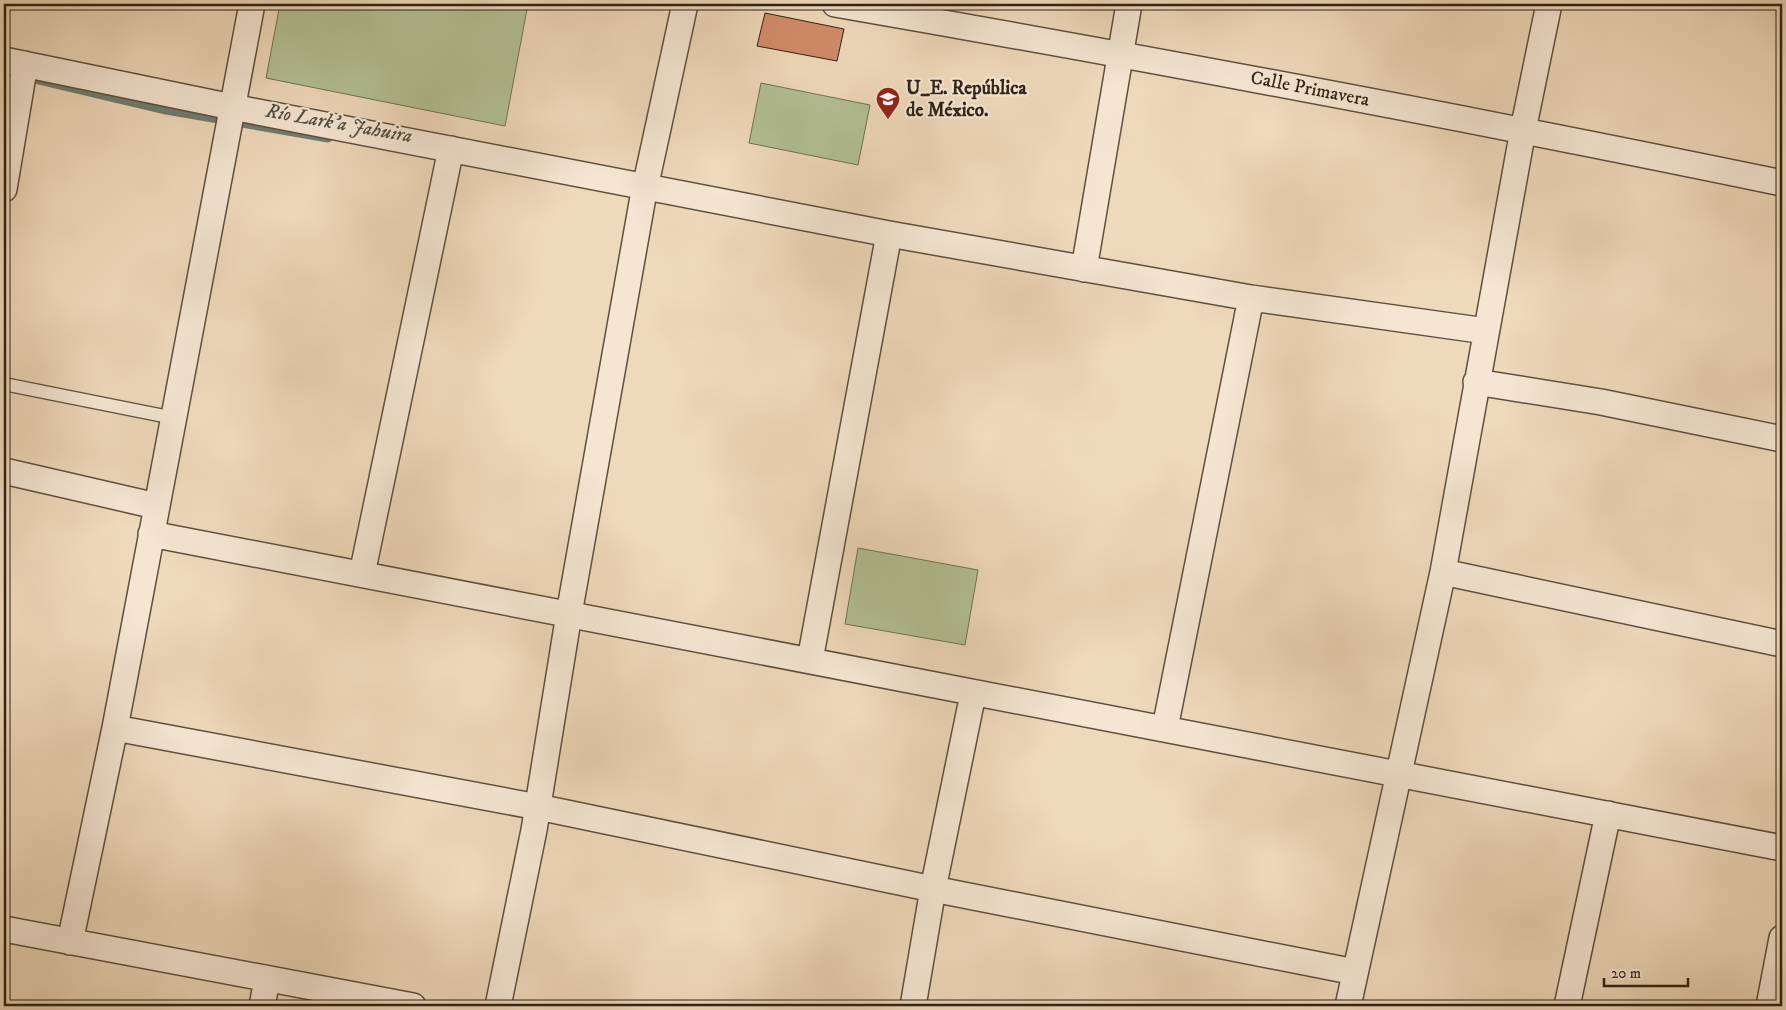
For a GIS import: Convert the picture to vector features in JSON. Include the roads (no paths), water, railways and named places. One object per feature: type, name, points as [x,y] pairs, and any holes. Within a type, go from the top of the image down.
[{"type":"street","points":[[70,942],[115,728],[252,4]]},
{"type":"street","points":[[498,1006],[538,807],[569,614],[645,187],[685,4]]},
{"type":"street","name":"Calle Primavera","points":[[836,4],[1121,53],[1522,130],[1782,183]]},
{"type":"street","points":[[1084,268],[1129,4]]},
{"type":"street","points":[[1348,1006],[1443,572],[1522,130],[1549,4]]},
{"type":"street","points":[[4,189],[14,62],[232,107],[890,234],[1251,298],[1486,331]]},
{"type":"street","points":[[362,574],[450,149]]},
{"type":"street","points":[[810,660],[890,234]]},
{"type":"street","points":[[1165,728],[1251,298]]},
{"type":"street","points":[[1476,382],[1601,402],[1782,439]]},
{"type":"street","points":[[4,471],[156,506]]},
{"type":"street","points":[[151,534],[810,660],[973,694],[1165,728],[1782,848]]},
{"type":"street","points":[[1443,572],[1782,644]]},
{"type":"street","points":[[913,1006],[933,889],[973,694]]},
{"type":"street","points":[[115,728],[538,807],[933,889],[1355,972]]},
{"type":"street","points":[[1566,1006],[1608,814]]},
{"type":"street","points":[[4,929],[413,1006]]},
{"type":"street","points":[[1769,1006],[1782,938]]},
{"type":"street","points":[[262,1006],[267,980]]},
{"type":"lane","points":[[4,384],[174,418]]},
{"type":"waterway","name":"Río Lark’a Jahuira","points":[[35,79],[166,110],[328,138]]},
{"type":"place","name":"U_E. República de México.","points":[[888,120]]}]
